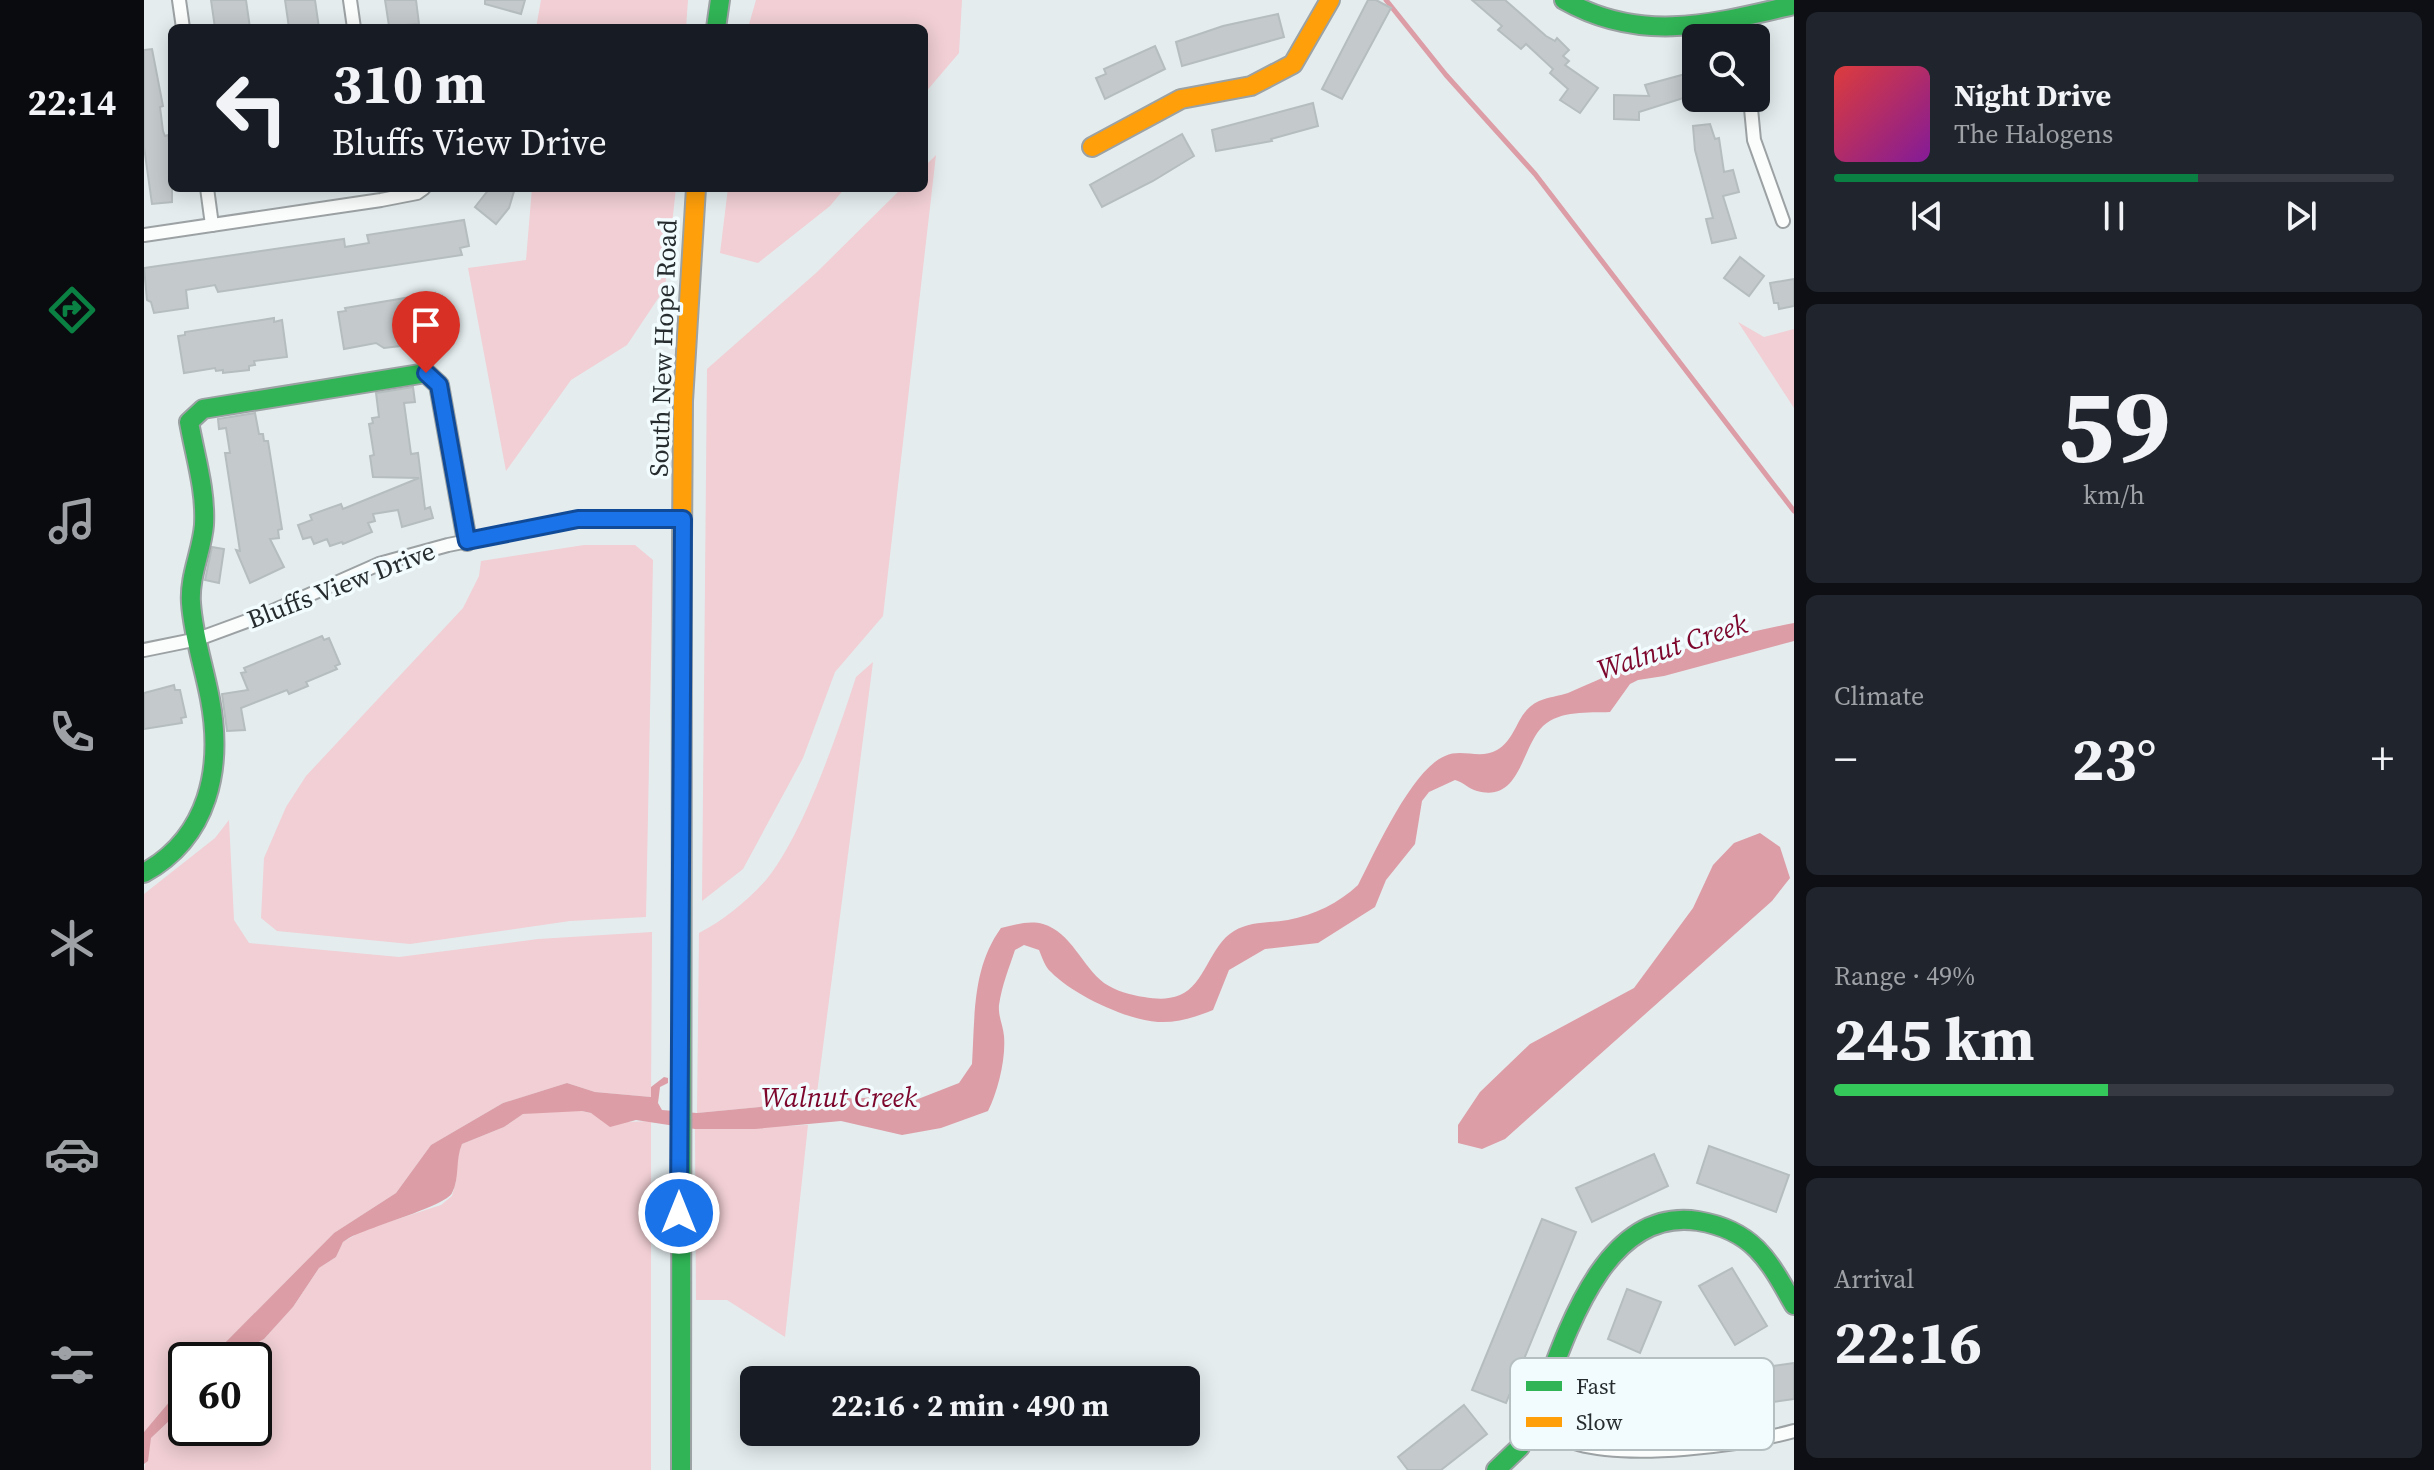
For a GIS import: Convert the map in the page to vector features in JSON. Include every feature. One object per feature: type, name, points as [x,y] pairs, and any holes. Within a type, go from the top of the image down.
[{"type":"street","points":[[179,0],[182,24]]},
{"type":"street","points":[[350,0],[353,24]]},
{"type":"street","points":[[717,24],[720,0]]},
{"type":"street","points":[[1092,147],[1181,99],[1251,86],[1293,64],[1330,0]]},
{"type":"street","points":[[1564,0],[1601,20],[1648,28],[1745,16],[1794,5]]},
{"type":"street","points":[[1745,16],[1746,24]]},
{"type":"street","points":[[1751,112],[1754,140],[1783,221]]},
{"type":"street","points":[[208,192],[212,225]]},
{"type":"street","points":[[144,235],[380,194],[418,192]]},
{"type":"street","name":"South New Hope Road","points":[[681,1470],[679,1213],[683,401],[696,192]]},
{"type":"street","points":[[144,873],[174,855],[195,830],[211,788],[216,763],[215,721],[191,600],[204,520],[189,422],[203,409],[426,373],[439,385],[467,541]]},
{"type":"street","name":"Bluffs View Drive","points":[[144,650],[198,639],[266,614],[379,564],[467,541],[578,519],[683,519]]},
{"type":"street","points":[[1559,1358],[1586,1293],[1606,1260],[1631,1235],[1653,1226],[1684,1220],[1718,1223],[1741,1232],[1768,1260],[1794,1305]]},
{"type":"street","points":[[1774,1436],[1794,1431]]},
{"type":"street","points":[[1496,1470],[1517,1450]]},
{"type":"shaded area","points":[[541,0],[688,0],[686,24],[537,24]]},
{"type":"shaded area","points":[[756,0],[962,0],[959,53],[928,89],[928,24],[749,24]]},
{"type":"shaded area","points":[[936,155],[883,616],[835,672],[803,758],[743,869],[702,901],[707,369],[816,273],[898,192],[928,192],[928,163]]},
{"type":"shaded area","points":[[532,192],[676,192],[665,288],[627,345],[571,380],[506,471],[468,268],[526,260]]},
{"type":"shaded area","points":[[728,192],[842,192],[830,206],[758,263],[720,253]]},
{"type":"shaded area","points":[[1738,322],[1764,337],[1794,329],[1794,408]]},
{"type":"shaded area","points":[[584,545],[635,545],[653,560],[646,917],[570,921],[410,944],[277,931],[261,918],[264,858],[286,807],[306,776],[463,608],[479,576],[481,561]]},
{"type":"shaded area","points":[[873,662],[817,1093],[760,1107],[697,1113],[699,933],[743,903],[766,880],[779,861],[806,812],[856,677]]},
{"type":"shaded area","points":[[229,820],[234,920],[249,943],[399,957],[538,939],[652,932],[651,1097],[595,1092],[567,1083],[503,1103],[431,1145],[396,1193],[334,1233],[226,1342],[168,1342],[168,1403],[144,1432],[144,894],[215,838]]},
{"type":"shaded area","points":[[582,1111],[627,1122],[651,1121],[651,1470],[144,1470],[151,1438],[168,1422],[168,1446],[272,1446],[272,1342],[259,1342],[293,1307],[319,1268],[336,1257],[343,1242],[364,1230],[441,1205],[452,1196],[456,1181],[456,1158],[462,1144],[504,1127],[523,1114]]},
{"type":"shaded area","points":[[808,1125],[785,1337],[727,1300],[696,1300],[695,1129]]},
{"type":"water","name":"Walnut Creek","points":[[1794,623],[1794,641],[1664,676],[1638,680],[1630,684],[1610,712],[1575,713],[1550,721],[1536,735],[1518,771],[1503,789],[1492,793],[1477,791],[1455,780],[1429,792],[1422,801],[1415,844],[1386,880],[1375,907],[1318,943],[1265,949],[1229,970],[1213,1010],[1172,1022],[1131,1017],[1101,1005],[1061,981],[1049,970],[1039,950],[1024,945],[1015,950],[1000,998],[1004,1055],[988,1111],[941,1128],[902,1135],[841,1121],[755,1129],[695,1129],[636,1120],[610,1127],[591,1113],[582,1111],[523,1114],[504,1127],[462,1144],[454,1187],[447,1198],[343,1242],[336,1257],[319,1268],[293,1307],[264,1339],[259,1342],[226,1342],[334,1233],[396,1193],[431,1145],[503,1103],[567,1083],[595,1092],[651,1097],[651,1087],[664,1077],[668,1078],[668,1083],[660,1087],[658,1103],[662,1110],[697,1113],[760,1107],[827,1091],[853,1099],[895,1095],[913,1101],[959,1083],[972,1064],[980,976],[1001,928],[1027,923],[1043,924],[1061,934],[1096,976],[1113,988],[1153,998],[1180,995],[1196,983],[1219,946],[1234,931],[1254,924],[1307,915],[1334,903],[1358,885],[1407,794],[1432,764],[1451,754],[1484,754],[1497,750],[1509,739],[1531,705],[1542,700],[1666,655]]},
{"type":"water","points":[[1760,833],[1780,847],[1790,878],[1772,901],[1505,1139],[1482,1149],[1458,1143],[1458,1125],[1480,1092],[1530,1044],[1634,988],[1693,908],[1713,865],[1734,843]]},
{"type":"water","points":[[168,1403],[168,1422],[151,1438],[148,1461],[144,1464],[144,1432]]},
{"type":"building","points":[[211,0],[246,0],[249,24],[214,24]]},
{"type":"building","points":[[285,0],[315,0],[318,24],[288,24]]},
{"type":"building","points":[[385,0],[416,0],[419,24],[389,24]]},
{"type":"building","points":[[485,0],[525,0],[521,14],[485,4]]},
{"type":"building","points":[[1368,0],[1376,0],[1391,8],[1342,99],[1322,89]]},
{"type":"building","points":[[1472,0],[1505,0],[1546,36],[1555,41],[1557,38],[1569,50],[1563,56],[1569,61],[1565,65],[1598,88],[1580,113],[1560,100],[1568,89],[1550,73],[1553,69],[1526,44],[1521,49],[1498,30],[1502,26]]},
{"type":"building","points":[[1278,14],[1284,37],[1182,66],[1176,42],[1223,26]]},
{"type":"building","points":[[1155,46],[1165,69],[1105,99],[1096,78],[1106,74],[1104,69]]},
{"type":"building","points":[[152,49],[163,106],[160,107],[163,131],[165,136],[168,135],[168,192],[172,192],[172,202],[152,204],[144,147],[144,50]]},
{"type":"building","points":[[1682,75],[1682,98],[1639,112],[1639,120],[1614,119],[1614,95],[1649,96],[1645,85]]},
{"type":"building","points":[[1313,103],[1318,126],[1272,141],[1216,151],[1212,130]]},
{"type":"building","points":[[1710,124],[1715,139],[1719,138],[1724,172],[1733,170],[1739,192],[1723,196],[1736,238],[1712,243],[1706,219],[1713,218],[1695,150],[1693,126]]},
{"type":"building","points":[[1182,134],[1194,156],[1102,207],[1090,185]]},
{"type":"building","points":[[487,192],[514,192],[509,208],[496,224],[475,207]]},
{"type":"building","points":[[464,220],[469,246],[460,248],[462,255],[218,292],[215,285],[186,290],[188,308],[154,313],[151,302],[147,300],[144,268],[344,239],[345,247],[369,243],[367,235]]},
{"type":"building","points":[[1740,257],[1764,276],[1749,296],[1724,278]]},
{"type":"building","points":[[1794,279],[1794,306],[1779,309],[1778,303],[1774,303],[1770,283]]},
{"type":"building","points":[[435,293],[436,297],[442,296],[448,333],[415,338],[409,345],[384,348],[376,343],[344,349],[338,312],[346,311],[345,308]]},
{"type":"building","points":[[274,318],[274,322],[282,320],[287,357],[254,361],[255,365],[249,366],[249,370],[223,373],[223,370],[216,371],[215,368],[184,373],[178,336],[185,335],[185,332]]},
{"type":"building","points":[[413,387],[415,402],[404,403],[411,454],[418,453],[425,509],[430,507],[433,518],[402,527],[398,510],[373,514],[375,521],[368,523],[372,532],[343,544],[330,546],[327,539],[314,544],[311,537],[303,539],[298,525],[312,520],[310,515],[341,504],[343,509],[419,478],[373,477],[370,456],[374,455],[369,424],[373,423],[372,418],[379,417],[376,393]]},
{"type":"building","points":[[255,413],[259,434],[263,434],[264,441],[268,441],[282,529],[278,530],[279,538],[270,539],[284,567],[250,583],[236,550],[240,551],[225,453],[230,453],[226,428],[219,429],[218,419]]},
{"type":"building","points":[[212,547],[224,549],[219,583],[205,580]]},
{"type":"building","points":[[322,636],[324,640],[329,638],[340,664],[335,666],[337,669],[306,682],[308,686],[289,694],[287,690],[241,708],[245,730],[227,731],[222,694],[248,690],[241,673],[246,672],[244,668]]},
{"type":"building","points":[[174,685],[175,690],[180,690],[186,717],[181,718],[182,723],[144,729],[144,693]]},
{"type":"building","points":[[1709,1146],[1789,1175],[1776,1212],[1697,1183]]},
{"type":"building","points":[[1654,1154],[1668,1186],[1592,1222],[1576,1188]]},
{"type":"building","points":[[1542,1219],[1576,1232],[1524,1358],[1510,1358],[1510,1393],[1506,1403],[1472,1390]]},
{"type":"building","points":[[1732,1268],[1767,1326],[1735,1345],[1699,1286]]},
{"type":"building","points":[[1627,1289],[1661,1302],[1640,1353],[1608,1339]]},
{"type":"building","points":[[1794,1363],[1794,1399],[1774,1402],[1774,1366]]},
{"type":"building","points":[[1464,1405],[1487,1434],[1441,1470],[1408,1470],[1398,1457]]},
{"type":"waterway","points":[[1386,0],[1446,75],[1535,174],[1794,511]]},
{"type":"traffic: fast","points":[[717,24],[720,0]]},
{"type":"traffic: fast","points":[[1564,0],[1593,14],[1649,26],[1706,23],[1794,5]]},
{"type":"traffic: fast","points":[[144,873],[166,858],[184,840],[197,820],[212,775],[214,725],[191,603],[204,512],[189,422],[203,409],[426,373],[439,385],[467,541]]},
{"type":"traffic: fast","points":[[681,1470],[682,541]]},
{"type":"traffic: fast","points":[[1557,1358],[1587,1292],[1608,1261],[1633,1237],[1663,1222],[1698,1221],[1717,1225],[1746,1240],[1767,1261],[1794,1305]]},
{"type":"traffic: fast","points":[[1496,1470],[1517,1450]]},
{"type":"traffic: slow","points":[[1092,147],[1181,99],[1251,86],[1293,64],[1330,0]]},
{"type":"traffic: slow","points":[[682,541],[683,401],[696,192]]},
{"type":"route","points":[[426,373],[439,385],[467,541],[578,519],[683,519],[679,1213]]}]
